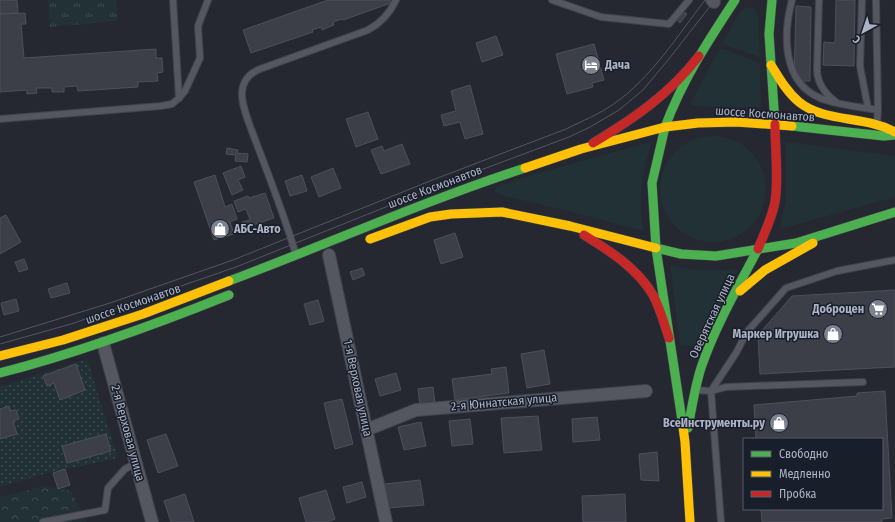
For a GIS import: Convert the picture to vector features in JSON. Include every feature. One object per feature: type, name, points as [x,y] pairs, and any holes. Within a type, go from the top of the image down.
[{"type":"main road","points":[[580,149],[617,128],[654,103],[682,78],[699,56],[735,0]]},
{"type":"main road","name":"Оверятская улица","points":[[685,442],[694,390],[704,357],[758,249],[775,203],[775,124],[769,22],[772,0]]},
{"type":"main road","name":"Оверятская улица","points":[[690,522],[685,442],[656,248],[652,183],[665,127],[676,98],[699,56]]},
{"type":"main road","points":[[771,65],[778,78],[792,96],[805,107],[823,114],[877,122],[895,132]]},
{"type":"main road","name":"шоссе Космонавтов","points":[[0,356],[63,340],[113,324],[297,256],[402,212],[486,181],[580,149],[665,127],[717,121],[775,124],[884,136],[895,135]]},
{"type":"main road","points":[[362,242],[430,217],[451,214],[502,212],[570,226],[681,254],[716,256],[796,243],[895,212]]},
{"type":"main road","points":[[570,226],[615,255],[629,266],[643,281],[652,293],[658,305],[669,338]]},
{"type":"main road","points":[[731,301],[747,284],[761,273],[801,248],[837,230]]},
{"type":"main road","points":[[0,373],[46,361],[103,343],[240,291]]},
{"type":"street","name":"1-я Верховая улица","points":[[329,255],[386,522]]},
{"type":"street","name":"2-я Верховая улица","points":[[103,343],[152,522]]},
{"type":"street","name":"2-я Юннатская улица","points":[[366,430],[416,410],[646,391]]},
{"type":"lane","points":[[173,0],[179,98]]},
{"type":"lane","points":[[0,119],[172,104],[185,91],[200,58],[198,26],[208,0]]},
{"type":"lane","points":[[297,256],[248,120],[242,92],[244,83],[247,77],[260,69],[368,30],[375,26],[390,12],[396,0]]},
{"type":"lane","points":[[552,0],[601,17],[669,24],[689,0]]},
{"type":"lane","points":[[792,0],[788,22],[787,50],[794,75],[801,84],[809,92],[820,98],[838,103],[878,110]]},
{"type":"lane","points":[[819,0],[818,80],[824,90],[838,103]]},
{"type":"lane","points":[[862,0],[860,66],[868,108]]},
{"type":"lane","points":[[876,0],[877,122]]},
{"type":"lane","points":[[721,522],[710,391],[736,353],[747,332],[786,288],[837,271],[895,260]]},
{"type":"lane","points":[[694,390],[710,391],[726,387],[863,382]]},
{"type":"lane","points":[[42,522],[105,510],[108,488],[125,469],[136,463]]},
{"type":"green space","points":[[48,0],[116,0],[118,21],[50,27]]},
{"type":"green space","points":[[749,7],[755,9],[758,15],[760,57],[722,44],[740,12]]},
{"type":"green space","points":[[720,48],[760,63],[761,107],[691,106],[690,104]]},
{"type":"green space","points":[[713,136],[733,140],[750,152],[762,169],[766,189],[762,209],[750,226],[733,238],[713,242],[693,238],[676,226],[664,209],[660,189],[664,169],[676,152],[693,140]]},
{"type":"green space","points":[[652,142],[643,175],[641,197],[644,231],[501,195],[495,192],[496,188],[501,185],[576,162]]},
{"type":"green space","points":[[786,142],[895,156],[895,197],[781,229],[780,226],[786,201]]},
{"type":"green space","points":[[670,265],[703,270],[738,269],[699,347],[680,345]]},
{"type":"green space","points":[[87,359],[118,458],[44,474],[0,487],[0,387]]},
{"type":"green space","points":[[45,486],[71,491],[87,522],[0,522],[0,497]]},
{"type":"building","points":[[0,0],[17,0],[18,13],[0,14]]},
{"type":"building","points":[[328,0],[390,0],[391,3],[343,20],[333,22],[334,25],[322,30],[321,27],[312,30],[313,32],[251,53],[243,30]]},
{"type":"building","points":[[836,0],[855,0],[854,66],[823,65],[824,42],[835,43]]},
{"type":"building","points":[[796,6],[811,7],[810,81],[794,81]]},
{"type":"building","points":[[684,12],[687,14],[680,23],[677,20]]},
{"type":"building","points":[[25,13],[26,24],[21,24],[24,58],[156,49],[156,58],[162,58],[163,72],[157,73],[158,81],[138,82],[138,87],[78,91],[77,86],[64,87],[64,92],[52,92],[52,88],[36,88],[37,93],[27,94],[27,90],[0,92],[0,14]]},
{"type":"building","points":[[496,36],[503,55],[482,62],[476,43]]},
{"type":"building","points":[[594,44],[604,80],[592,83],[593,87],[567,94],[556,54]]},
{"type":"building","points":[[470,85],[483,134],[465,139],[460,122],[444,126],[441,115],[456,111],[451,91]]},
{"type":"building","points":[[368,112],[378,139],[356,147],[346,119]]},
{"type":"building","points":[[402,144],[410,164],[381,174],[371,150],[382,146],[384,151]]},
{"type":"building","points":[[227,148],[238,150],[237,153],[248,154],[247,162],[235,161],[236,155],[226,154]]},
{"type":"building","points":[[241,166],[245,177],[238,180],[243,190],[232,195],[223,173]]},
{"type":"building","points":[[333,168],[341,188],[319,197],[311,177]]},
{"type":"building","points":[[215,175],[225,207],[232,204],[237,219],[230,222],[234,234],[214,240],[194,182]]},
{"type":"building","points":[[302,175],[307,191],[290,196],[285,181]]},
{"type":"building","points":[[265,193],[274,218],[244,228],[242,222],[250,220],[246,209],[238,212],[234,201],[248,196],[249,198]]},
{"type":"building","points":[[6,215],[21,242],[0,254],[0,218]]},
{"type":"building","points":[[455,233],[463,257],[441,264],[434,240]]},
{"type":"building","points":[[24,259],[28,269],[19,272],[15,262]]},
{"type":"building","points":[[362,268],[365,275],[353,280],[350,272]]},
{"type":"building","points":[[67,283],[70,293],[51,298],[48,289]]},
{"type":"building","points":[[895,290],[895,367],[760,374],[758,335],[792,296]]},
{"type":"building","points":[[16,299],[19,311],[4,315],[1,303]]},
{"type":"building","points":[[318,300],[324,321],[310,325],[304,304]]},
{"type":"building","points":[[544,350],[550,384],[527,388],[521,354]]},
{"type":"building","points":[[76,364],[85,390],[60,400],[54,383],[47,386],[43,376]]},
{"type":"building","points":[[506,367],[509,393],[455,400],[452,379],[492,374],[491,369]]},
{"type":"building","points":[[396,373],[401,390],[380,396],[375,379]]},
{"type":"building","points":[[433,387],[435,403],[420,405],[418,389]]},
{"type":"building","points":[[885,391],[892,518],[882,519],[882,522],[762,522],[761,510],[883,510],[883,438],[756,438],[754,405],[857,396],[857,393]]},
{"type":"building","points":[[342,399],[353,444],[335,449],[324,403]]},
{"type":"building","points":[[9,406],[10,411],[16,410],[19,419],[13,421],[17,434],[0,439],[0,409]]},
{"type":"building","points":[[538,416],[542,450],[504,453],[501,418]]},
{"type":"building","points":[[597,417],[600,440],[573,442],[572,419]]},
{"type":"building","points":[[470,419],[473,444],[452,446],[449,421]]},
{"type":"building","points":[[421,422],[426,446],[404,450],[398,427]]},
{"type":"building","points":[[106,434],[111,451],[67,463],[62,446]]},
{"type":"building","points":[[166,434],[178,466],[158,473],[147,440]]},
{"type":"building","points":[[657,452],[659,481],[641,480],[639,454]]},
{"type":"building","points":[[65,469],[70,485],[58,489],[53,473]]},
{"type":"building","points":[[420,480],[424,505],[388,508],[385,484]]},
{"type":"building","points":[[362,482],[366,497],[347,503],[343,487]]},
{"type":"building","points":[[326,490],[335,519],[327,522],[306,522],[299,498]]},
{"type":"building","points":[[185,494],[194,522],[171,522],[164,501]]},
{"type":"building","points":[[625,494],[626,522],[583,522],[582,496]]},
{"type":"tram line","points":[[0,337],[110,303],[233,260],[435,179],[566,129],[585,120],[615,103],[640,82],[652,69],[705,0]]},
{"type":"tram line","points":[[0,344],[71,324],[236,267],[438,186],[569,137],[590,127],[619,110],[643,90],[715,0]]},
{"type":"traffic: fast","points":[[665,127],[679,94],[705,46],[735,0]]},
{"type":"traffic: fast","points":[[772,0],[769,34],[775,124]]},
{"type":"traffic: fast","points":[[792,126],[884,136],[895,135]]},
{"type":"traffic: fast","points":[[656,248],[652,183],[665,127]]},
{"type":"traffic: fast","points":[[229,281],[413,208],[525,168]]},
{"type":"traffic: fast","points":[[656,248],[681,254],[716,256],[796,243],[895,212]]},
{"type":"traffic: fast","points":[[656,248],[683,427]]},
{"type":"traffic: fast","points":[[688,428],[697,380],[702,365],[714,335],[758,249]]},
{"type":"traffic: fast","points":[[0,373],[58,357],[116,338],[229,295]]},
{"type":"traffic: slow","points":[[771,65],[791,94],[809,109],[833,116],[871,123],[895,132]]},
{"type":"traffic: slow","points":[[525,168],[581,149],[665,127],[698,123],[736,122],[792,126]]},
{"type":"traffic: slow","points":[[370,239],[430,217],[451,214],[502,212],[570,226],[656,248]]},
{"type":"traffic: slow","points":[[740,291],[765,270],[813,243]]},
{"type":"traffic: slow","points":[[0,356],[63,340],[143,314],[229,281]]},
{"type":"traffic: slow","points":[[683,427],[690,522]]},
{"type":"traffic: jam","points":[[593,143],[650,105],[676,82],[699,56]]},
{"type":"traffic: jam","points":[[758,249],[770,220],[775,202],[777,173],[775,124]]},
{"type":"traffic: jam","points":[[584,235],[604,247],[631,268],[647,285],[658,305],[669,338]]},
{"type":"place","name":"Дача","points":[[591,65]]},
{"type":"place","name":"АБС-Авто","points":[[220,229]]},
{"type":"place","name":"Доброцен","points":[[878,309]]},
{"type":"place","name":"Маркер Игрушка","points":[[833,334]]},
{"type":"place","name":"ВсеИнструменты.ру","points":[[779,423]]}]
